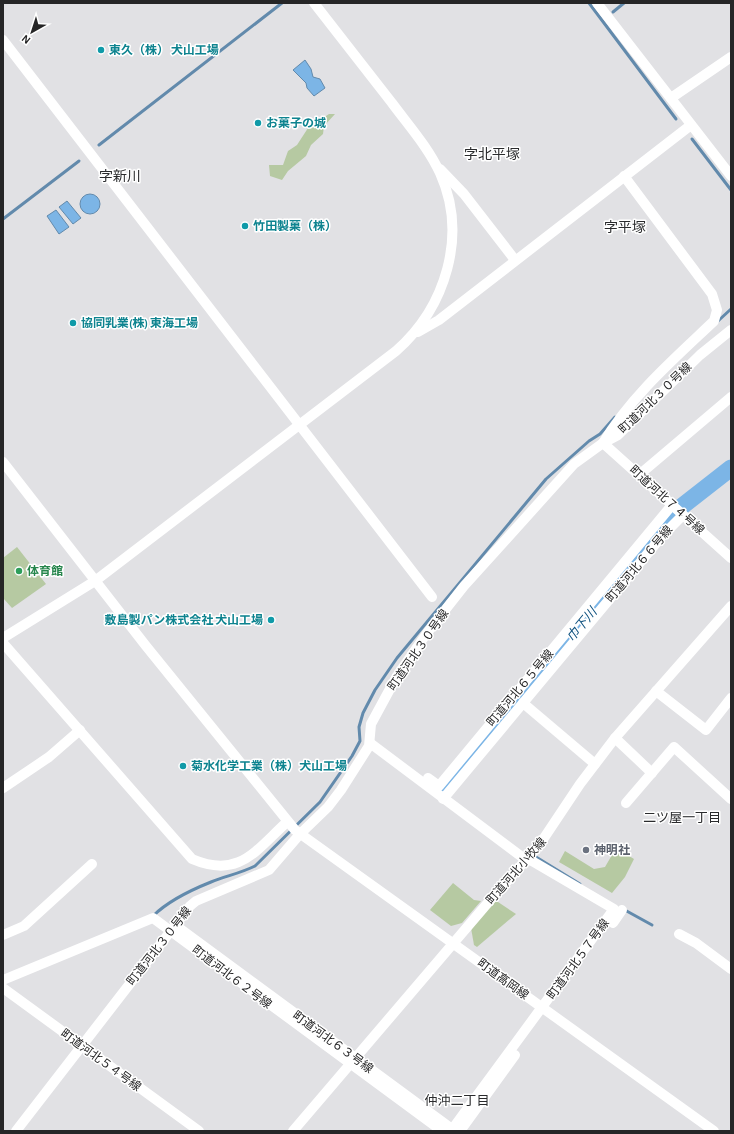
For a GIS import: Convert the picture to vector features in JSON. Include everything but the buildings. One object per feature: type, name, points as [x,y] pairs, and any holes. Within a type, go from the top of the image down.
[{"type":"street","points":[[3,638],[95,580],[396,351],[412,336],[428,314],[439,294],[450,256],[452,229],[450,210],[445,188],[436,166],[425,147],[314,3]]},
{"type":"street","points":[[597,3],[731,176]]},
{"type":"street","points":[[3,40],[432,597]]},
{"type":"street","points":[[671,98],[731,57]]},
{"type":"street","points":[[412,336],[439,320],[691,125]]},
{"type":"street","points":[[436,166],[464,194],[515,260]]},
{"type":"street","points":[[603,442],[614,425],[645,390],[714,321],[717,310],[712,294],[624,176]]},
{"type":"street","name":"町道河北３０号線","points":[[16,1131],[190,906],[196,901],[269,870],[300,834],[332,801],[370,738],[371,724],[397,676],[427,633],[464,586],[574,464],[603,442],[618,435],[700,356],[731,330]]},
{"type":"street","points":[[639,476],[731,397]]},
{"type":"street","name":"町道河北７４号線","points":[[603,442],[731,558]]},
{"type":"street","name":"町道高岡線","points":[[3,462],[289,824],[300,834],[714,1131]]},
{"type":"street","name":"町道河北６５号線","points":[[370,738],[438,786],[678,510]]},
{"type":"street","name":"町道河北６６号線","points":[[445,796],[663,535],[678,510]]},
{"type":"street","name":"町道河北小牧線","points":[[294,1131],[486,905],[540,844],[595,764],[615,738],[731,606]]},
{"type":"street","points":[[3,643],[192,859],[208,866],[224,867],[242,862],[289,824]]},
{"type":"street","points":[[656,691],[706,730],[731,698]]},
{"type":"street","points":[[523,703],[595,764]]},
{"type":"street","points":[[3,788],[49,757],[80,730]]},
{"type":"street","name":"町道河北５７号線","points":[[370,738],[527,859],[614,909],[545,1009]]},
{"type":"street","points":[[615,738],[652,773]]},
{"type":"street","points":[[626,803],[674,747],[731,799]]},
{"type":"street","points":[[3,935],[24,926],[92,864]]},
{"type":"street","points":[[451,1131],[622,910]]},
{"type":"street","name":"町道河北６２号線","points":[[3,980],[153,918],[172,928],[353,1062],[451,1131]]},
{"type":"street","points":[[678,934],[696,943],[731,968]]},
{"type":"street","name":"町道河北５４号線","points":[[3,988],[199,1131]]},
{"type":"green space","points":[[329,114],[335,114],[324,126],[323,134],[311,145],[306,156],[288,171],[282,180],[270,176],[269,165],[283,165],[288,151],[297,145],[308,128]]},
{"type":"green space","name":"体育館","points":[[17,547],[46,584],[12,608],[3,598],[3,558]]},
{"type":"green space","points":[[616,848],[634,859],[625,877],[612,893],[559,862],[565,851],[594,869],[605,867]]},
{"type":"green space","points":[[453,883],[474,900],[481,901],[462,923],[451,926],[430,910]]},
{"type":"green space","points":[[495,900],[516,914],[477,947],[474,945],[471,928]]},
{"type":"water","points":[[305,60],[311,69],[313,77],[320,79],[325,88],[314,96],[307,88],[306,83],[293,70]]},
{"type":"water","points":[[90,194],[97,197],[100,204],[97,211],[90,214],[83,211],[80,204],[83,197]]},
{"type":"water","points":[[67,201],[81,218],[73,224],[59,207]]},
{"type":"water","points":[[56,210],[69,227],[59,234],[47,216]]},
{"type":"waterway","points":[[99,145],[282,3]]},
{"type":"waterway","points":[[589,3],[676,119]]},
{"type":"waterway","points":[[613,12],[624,3]]},
{"type":"waterway","points":[[692,139],[731,190]]},
{"type":"waterway","points":[[3,219],[79,161]]},
{"type":"waterway","points":[[718,321],[731,309]]},
{"type":"waterway","points":[[153,916],[166,905],[188,892],[255,866],[320,802],[352,756],[360,741],[359,727],[363,713],[375,690],[397,658],[546,479],[589,441],[600,434],[615,417]]},
{"type":"waterway","name":"巾下川","points":[[442,791],[676,511],[731,468]]},
{"type":"waterway","points":[[536,857],[580,884]]},
{"type":"waterway","points":[[623,909],[652,925]]},
{"type":"place","name":"東久（株） 犬山工場","points":[[101,50]]},
{"type":"place","name":"お菓子の城","points":[[258,123]]},
{"type":"place","name":"竹田製菓（株）","points":[[245,226]]},
{"type":"place","name":"協同乳業(株) 東海工場","points":[[73,323]]},
{"type":"place","name":"体育館","points":[[19,571]]},
{"type":"place","name":"敷島製パン株式会社 犬山工場","points":[[271,620]]},
{"type":"place","name":"菊水化学工業（株）犬山工場","points":[[183,766]]},
{"type":"place","name":"神明社","points":[[586,850]]},
{"type":"district","name":"字北平塚","points":[[492,154]]},
{"type":"district","name":"字新川","points":[[120,176]]},
{"type":"district","name":"字平塚","points":[[625,227]]},
{"type":"district","name":"二ツ屋一丁目","points":[[682,817]]},
{"type":"district","name":"仲沖二丁目","points":[[457,1100]]}]
